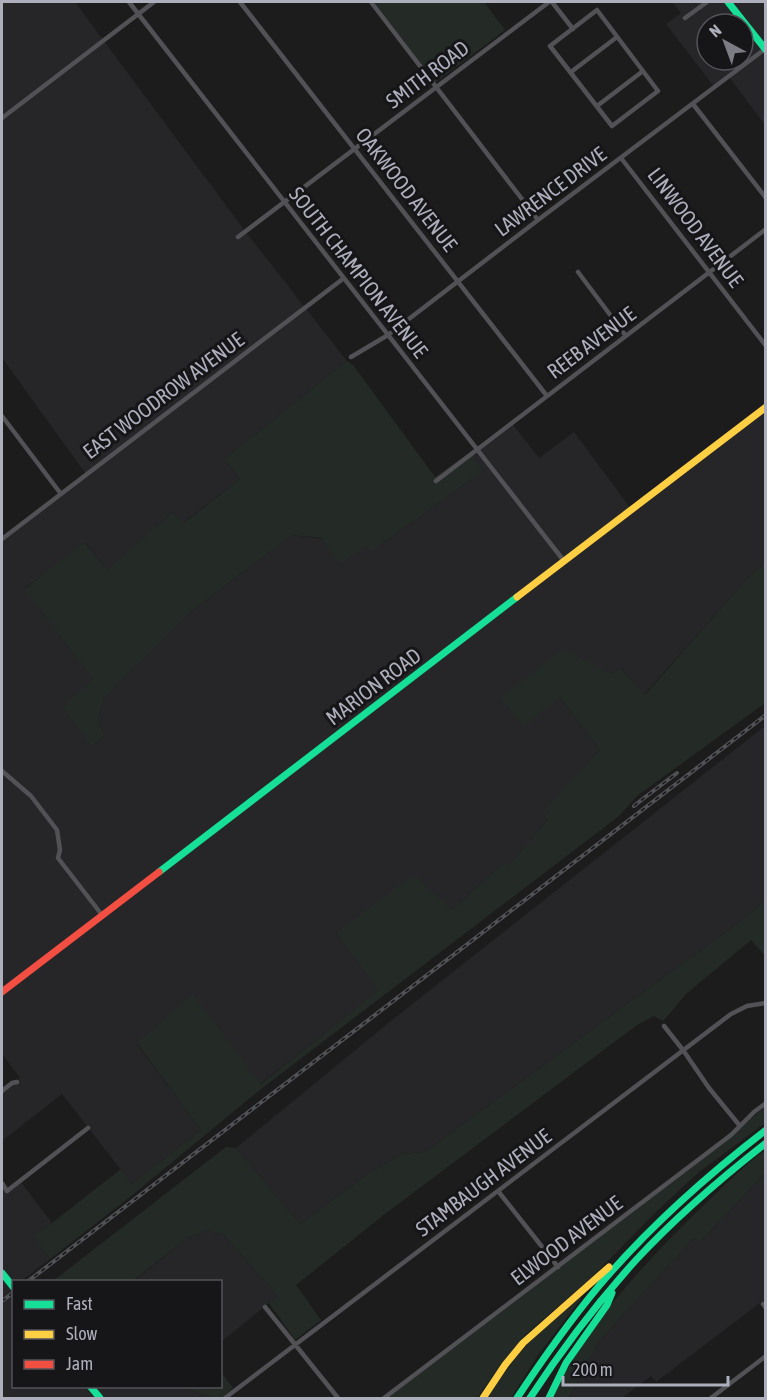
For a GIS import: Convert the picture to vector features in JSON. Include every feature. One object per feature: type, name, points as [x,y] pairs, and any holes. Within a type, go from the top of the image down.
[{"type":"main road","points":[[728,2],[765,49]]},
{"type":"main road","name":"MARION ROAD","points":[[2,992],[765,407]]},
{"type":"main road","points":[[516,1398],[573,1318],[622,1260],[685,1196],[765,1130]]},
{"type":"main road","points":[[530,1398],[563,1350],[616,1282],[686,1209],[765,1143]]},
{"type":"main road","points":[[483,1398],[523,1343],[611,1265],[622,1260]]},
{"type":"main road","points":[[2,1273],[12,1286]]},
{"type":"main road","points":[[549,1398],[566,1363],[607,1305],[616,1282]]},
{"type":"street","name":"SOUTH CHAMPION AVENUE","points":[[129,2],[564,561]]},
{"type":"street","points":[[2,118],[154,2]]},
{"type":"street","name":"OAKWOOD AVENUE","points":[[240,2],[547,396]]},
{"type":"street","points":[[371,2],[538,220]]},
{"type":"street","points":[[550,2],[573,29]]},
{"type":"street","name":"SMITH ROAD","points":[[238,237],[550,2]]},
{"type":"street","points":[[685,18],[707,2]]},
{"type":"street","points":[[597,10],[658,92],[612,126],[550,46],[573,29],[597,10]]},
{"type":"street","points":[[571,72],[617,38]]},
{"type":"street","name":"LAWRENCE DRIVE","points":[[351,357],[388,335],[765,49]]},
{"type":"street","points":[[597,106],[643,71]]},
{"type":"street","points":[[693,104],[765,198]]},
{"type":"street","name":"LINWOOD AVENUE","points":[[621,158],[765,346]]},
{"type":"street","name":"REEB AVENUE","points":[[436,481],[765,229]]},
{"type":"street","points":[[578,272],[627,336]]},
{"type":"street","name":"EAST WOODROW AVENUE","points":[[2,538],[344,278]]},
{"type":"street","points":[[2,416],[61,494]]},
{"type":"street","points":[[2,771],[31,796],[57,830],[60,850],[58,858],[102,915]]},
{"type":"street","name":"STAMBAUGH AVENUE","points":[[225,1398],[683,1050],[739,1010],[765,1003]]},
{"type":"street","points":[[664,1026],[740,1126]]},
{"type":"street","points":[[2,1091],[17,1082]]},
{"type":"street","name":"ELWOOD AVENUE","points":[[384,1398],[731,1135],[765,1103]]},
{"type":"street","points":[[2,1183],[7,1191],[88,1128]]},
{"type":"street","points":[[498,1191],[558,1267]]},
{"type":"street","points":[[265,1307],[338,1398]]},
{"type":"street","points":[[711,1398],[765,1356]]},
{"type":"shaded area","points":[[2,2],[75,2],[245,231],[347,361],[225,459],[240,479],[183,523],[173,512],[107,571],[86,543],[25,588],[94,680],[92,746],[104,736],[98,719],[106,696],[185,616],[292,535],[365,545],[371,551],[483,471],[470,452],[511,422],[539,458],[574,432],[631,509],[765,407],[765,563],[744,582],[644,695],[620,668],[560,697],[600,750],[544,811],[548,820],[509,867],[505,862],[452,910],[336,933],[380,990],[260,1084],[193,995],[137,1044],[201,1130],[132,1184],[62,1094],[2,1141],[2,1092],[20,1078],[2,1054],[2,540],[86,474],[2,358]]},
{"type":"shaded area","points":[[374,2],[484,2],[505,30],[435,83]]},
{"type":"shaded area","points":[[672,2],[765,2],[765,125],[730,78],[715,88],[703,72],[755,72],[755,12],[695,12],[695,62],[666,24],[681,13]]},
{"type":"shaded area","points":[[347,361],[353,365],[435,477],[470,452],[483,471],[370,552],[365,545],[341,564],[321,538],[292,535],[189,613],[106,696],[98,719],[104,736],[92,746],[63,707],[93,679],[25,589],[85,543],[107,570],[173,512],[184,523],[240,479],[225,459]]},
{"type":"shaded area","points":[[765,563],[765,703],[637,796],[619,816],[261,1089],[130,1197],[50,1259],[33,1236],[121,1169],[132,1184],[201,1130],[137,1043],[193,994],[261,1084],[379,990],[336,933],[414,875],[452,910],[505,862],[509,866],[548,820],[543,811],[600,750],[560,697],[523,727],[501,697],[563,649],[611,674],[620,668],[645,695],[744,582]]},
{"type":"shaded area","points":[[765,726],[765,900],[741,921],[425,1152],[403,1154],[369,1173],[300,1224],[236,1148],[392,1020]]},
{"type":"shaded area","points":[[765,900],[765,956],[751,940],[687,993],[663,1021],[654,1016],[637,1025],[381,1217],[296,1285],[321,1320],[295,1340],[269,1303],[278,1296],[224,1235],[207,1230],[187,1238],[134,1280],[54,1280],[226,1147],[236,1148],[300,1224],[369,1173],[403,1154],[425,1152],[741,921]]},
{"type":"shaded area","points":[[765,1107],[765,1123],[698,1173],[591,1278],[525,1335],[477,1398],[387,1398],[732,1137]]},
{"type":"shaded area","points":[[765,1150],[765,1173],[699,1243],[694,1238],[600,1340],[568,1398],[552,1398],[583,1343],[620,1293],[685,1224]]},
{"type":"shaded area","points":[[765,1173],[765,1299],[656,1382],[651,1376],[622,1398],[568,1398],[600,1340],[694,1238],[699,1243]]},
{"type":"shaded area","points":[[20,1181],[52,1223],[33,1236],[50,1259],[22,1280],[12,1280],[12,1388],[182,1388],[213,1398],[2,1398],[2,1182],[8,1190]]},
{"type":"shaded area","points":[[207,1230],[224,1235],[278,1296],[222,1341],[222,1280],[135,1280],[187,1238]]},
{"type":"shaded area","points":[[580,1297],[581,1299],[538,1355],[511,1398],[486,1398],[516,1357],[535,1336]]},
{"type":"shaded area","points":[[222,1373],[233,1388],[221,1398],[213,1398],[182,1388],[222,1388]]},
{"type":"railway","points":[[30,1280],[766,715]]},
{"type":"railway","points":[[634,806],[677,773]]},
{"type":"railway","points":[[2,1301],[12,1294]]},
{"type":"traffic: fast","points":[[728,2],[766,50]]},
{"type":"traffic: fast","points":[[159,872],[517,597]]},
{"type":"traffic: fast","points":[[517,1398],[566,1327],[617,1265],[678,1204],[766,1130]]},
{"type":"traffic: fast","points":[[530,1398],[580,1327],[636,1260],[699,1199],[766,1143]]},
{"type":"traffic: fast","points":[[2,1273],[12,1286]]},
{"type":"traffic: fast","points":[[549,1398],[566,1363],[607,1305],[612,1293]]},
{"type":"traffic: fast","points":[[92,1388],[100,1398]]},
{"type":"traffic: slow","points":[[517,597],[766,407]]},
{"type":"traffic: slow","points":[[483,1398],[523,1343],[609,1267]]},
{"type":"traffic: jam","points":[[2,992],[159,872]]}]
